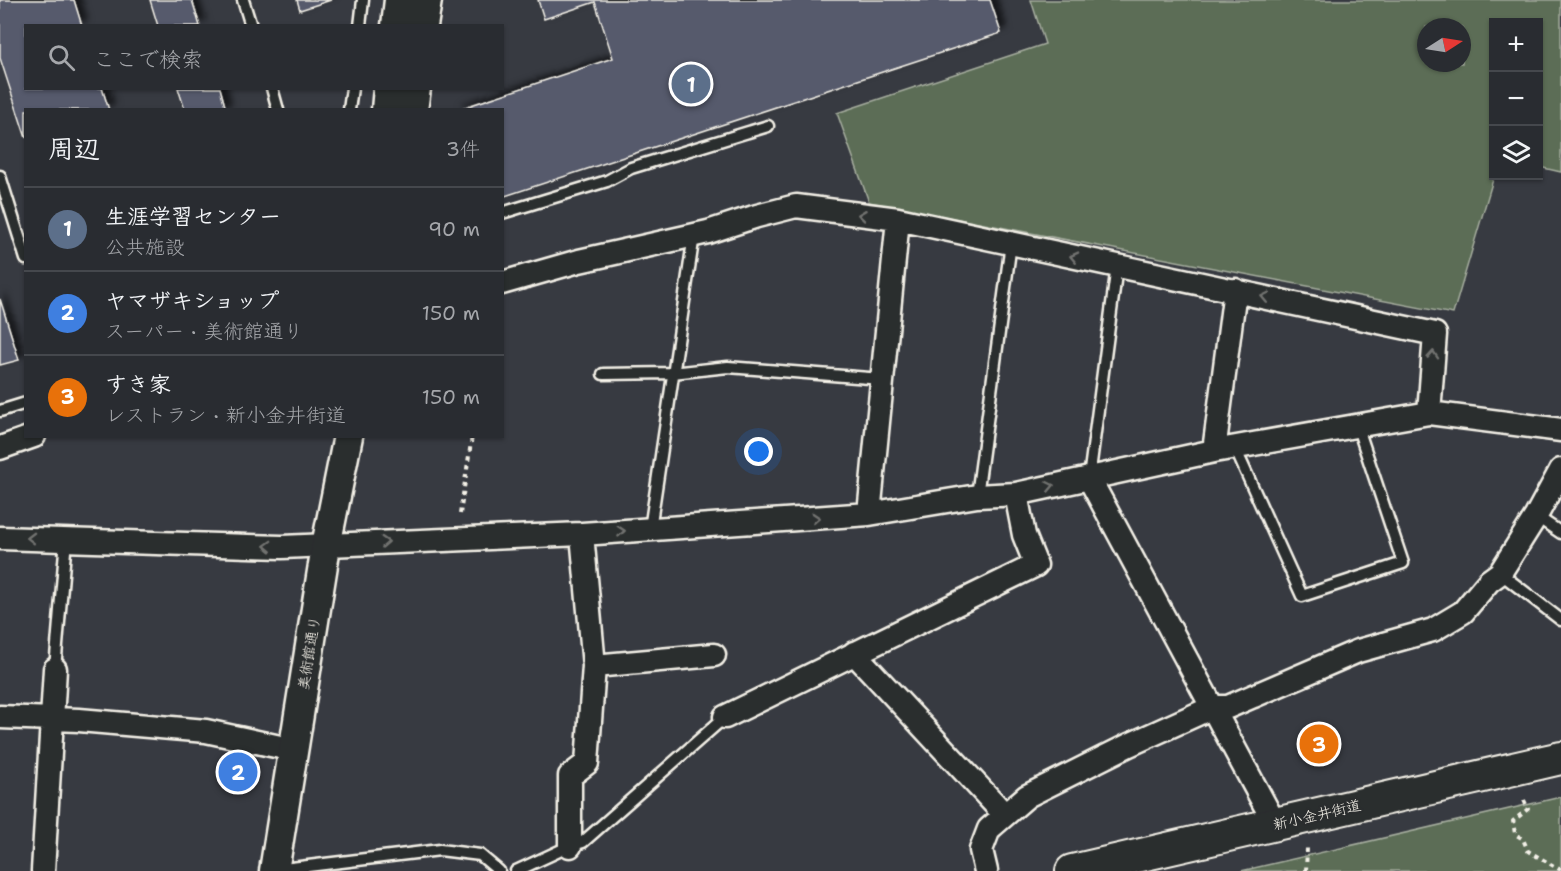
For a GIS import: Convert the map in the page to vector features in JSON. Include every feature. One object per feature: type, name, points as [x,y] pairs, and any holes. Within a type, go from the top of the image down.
[{"type":"main road","name":"新小金井街道","points":[[1072,871],[1561,758]]},
{"type":"street","points":[[396,24],[399,0]]},
{"type":"street","points":[[423,24],[427,0]]},
{"type":"street","points":[[386,108],[388,90]]},
{"type":"street","points":[[413,108],[416,90]]},
{"type":"street","points":[[504,282],[579,261],[694,235],[796,206],[898,219],[1435,334],[1429,414]]},
{"type":"street","points":[[869,514],[898,219]]},
{"type":"street","points":[[1225,450],[1235,290]]},
{"type":"street","points":[[0,538],[282,547],[582,534],[869,514],[977,496],[1016,494],[1225,450],[1429,414],[1561,430]]},
{"type":"street","points":[[0,448],[28,438]]},
{"type":"street","name":"美術館通り","points":[[274,871],[326,546],[348,438]]},
{"type":"street","points":[[986,871],[981,850],[989,829],[1027,796],[1212,707],[1228,707],[1358,651],[1433,630],[1463,612],[1489,581],[1500,573],[1536,516],[1561,470]]},
{"type":"street","points":[[1089,478],[1275,824]]},
{"type":"street","points":[[725,717],[1036,565],[1024,535],[1016,494]]},
{"type":"street","points":[[570,846],[570,776],[587,763],[594,666],[582,534]]},
{"type":"street","points":[[854,653],[1005,816]]},
{"type":"street","points":[[594,666],[714,655]]},
{"type":"street","points":[[43,871],[55,669]]},
{"type":"street","points":[[0,717],[52,718],[206,731],[294,750]]},
{"type":"lane","points":[[243,0],[251,24]]},
{"type":"lane","points":[[360,24],[363,0]]},
{"type":"lane","points":[[273,90],[277,108]]},
{"type":"lane","points":[[349,108],[351,90]]},
{"type":"lane","points":[[504,212],[607,180],[631,168],[768,126]]},
{"type":"lane","points":[[0,176],[24,253]]},
{"type":"lane","points":[[650,529],[694,235]]},
{"type":"lane","points":[[977,496],[1011,242]]},
{"type":"lane","points":[[1089,478],[1116,266]]},
{"type":"lane","points":[[603,374],[672,373],[728,367],[882,379]]},
{"type":"lane","points":[[0,411],[24,404]]},
{"type":"lane","points":[[1225,450],[1302,596],[1403,563],[1357,425]]},
{"type":"lane","points":[[1536,516],[1561,533]]},
{"type":"lane","points":[[55,669],[66,539]]},
{"type":"lane","points":[[1500,573],[1561,620]]},
{"type":"lane","points":[[516,871],[583,842],[725,717]]},
{"type":"lane","points":[[274,871],[440,850],[480,855],[499,871]]},
{"type":"path","points":[[456,539],[472,438]]},
{"type":"path","points":[[1524,800],[1528,809],[1513,821],[1515,834],[1523,839],[1528,852],[1561,870]]},
{"type":"path","points":[[1306,871],[1307,848]]},
{"type":"green space","points":[[1031,0],[1561,0],[1561,172],[1543,168],[1543,18],[1489,18],[1489,180],[1493,180],[1453,314],[869,202],[837,113],[1045,44]]},
{"type":"green space","points":[[1561,797],[1561,871],[1241,871]]},
{"type":"building","points":[[0,0],[74,0],[81,24],[24,24],[24,90],[103,90],[108,108],[24,108],[24,132],[0,58]]},
{"type":"building","points":[[150,0],[192,0],[199,24],[157,24]]},
{"type":"building","points":[[297,0],[331,0],[300,10]]},
{"type":"building","points":[[538,0],[990,0],[1001,33],[504,196],[504,108],[462,108],[613,58],[595,2],[544,19]]},
{"type":"building","points":[[179,90],[221,90],[225,108],[184,108]]},
{"type":"building","points":[[0,299],[19,360],[0,365]]},
{"type":"place","name":"生涯学習センター","points":[[691,84]]},
{"type":"place","name":"すき家","points":[[1319,744]]},
{"type":"place","name":"ヤマザキショップ","points":[[238,772]]}]
